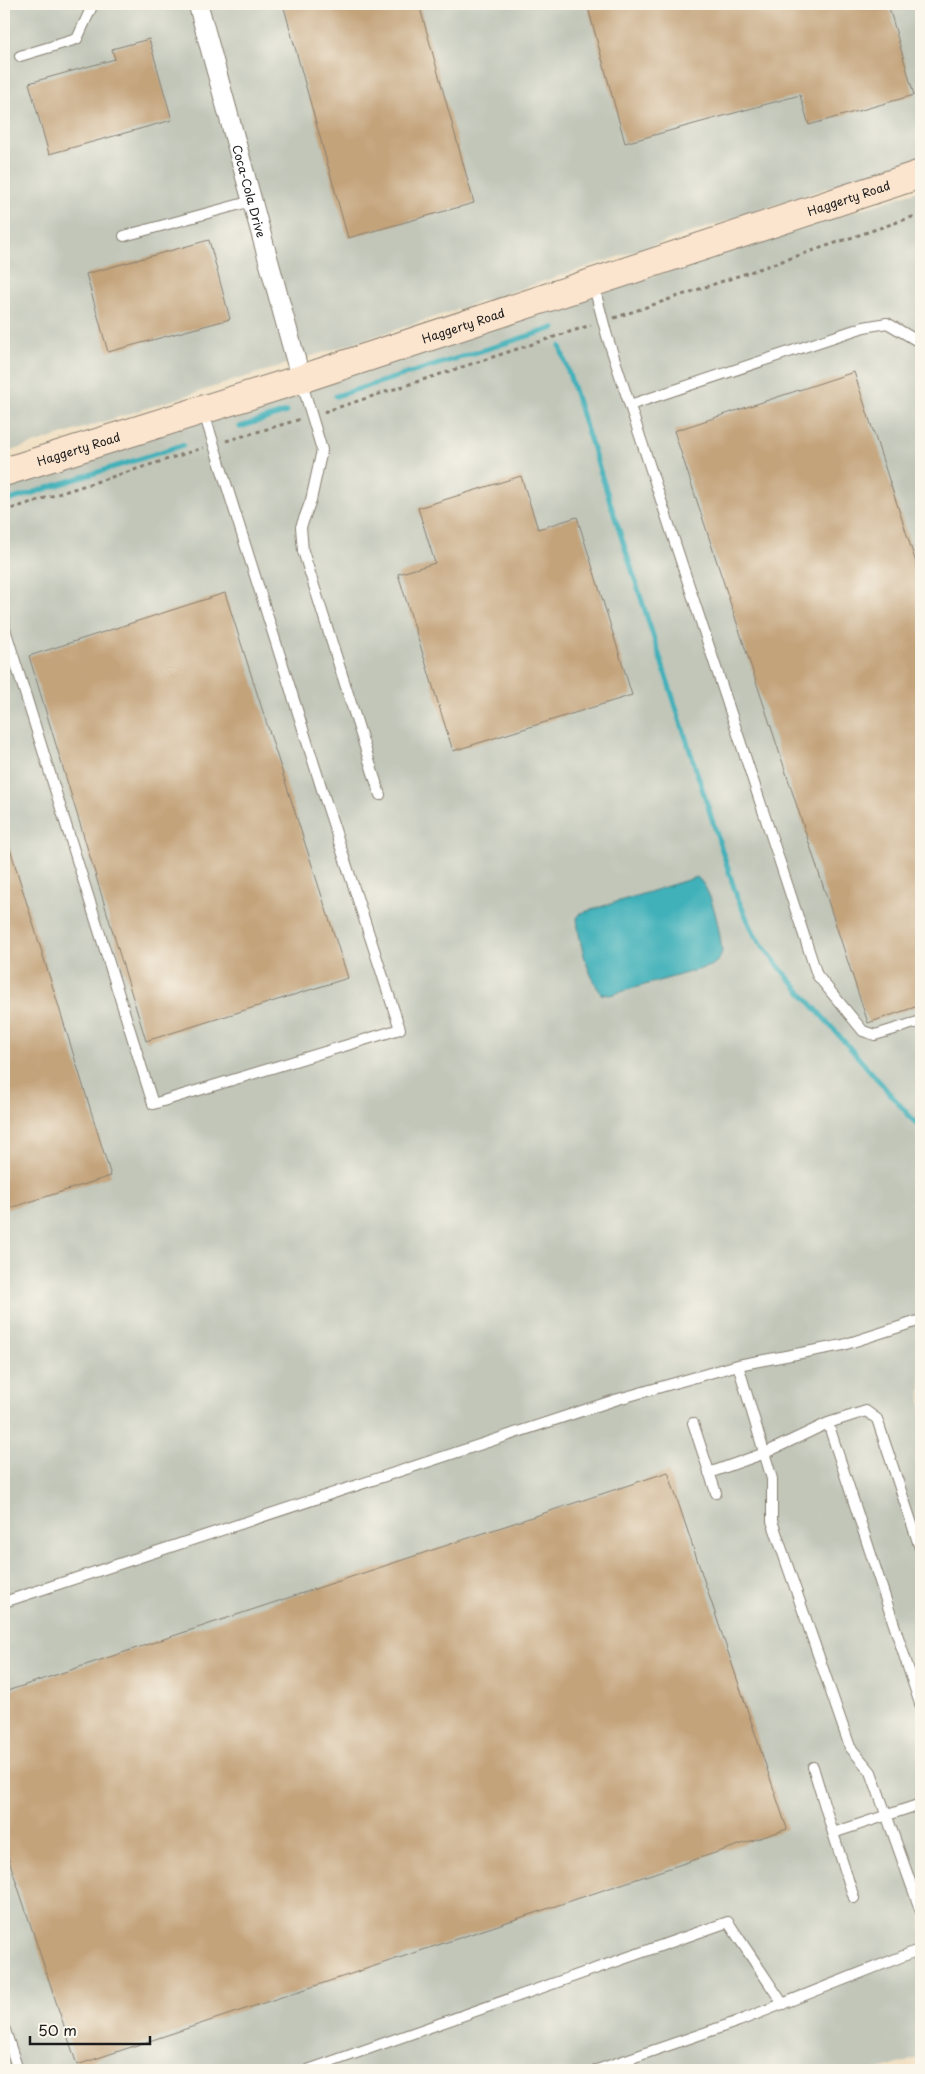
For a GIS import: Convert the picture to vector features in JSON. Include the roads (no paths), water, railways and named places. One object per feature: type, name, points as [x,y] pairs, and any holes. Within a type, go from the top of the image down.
[{"type":"main road","name":"Haggerty Road","points":[[4,472],[301,379],[921,174]]},
{"type":"street","name":"Coca-Cola Drive","points":[[198,4],[301,379]]},
{"type":"lane","points":[[20,56],[77,39],[92,4]]},
{"type":"lane","points":[[124,236],[252,201]]},
{"type":"lane","points":[[592,282],[630,406],[817,976],[863,1031],[876,1035],[921,1021]]},
{"type":"lane","points":[[630,406],[864,327],[887,323],[921,343]]},
{"type":"lane","points":[[301,379],[322,450],[311,500],[301,527],[303,551],[380,795]]},
{"type":"lane","points":[[4,613],[5,628],[153,1104],[400,1029],[324,796],[203,410]]},
{"type":"lane","points":[[4,1602],[615,1400],[738,1365],[843,1346],[921,1320]]},
{"type":"lane","points":[[738,1365],[772,1479],[772,1521],[850,1747],[871,1772],[921,1912]]},
{"type":"lane","points":[[709,1473],[765,1453],[828,1423],[866,1411],[877,1419],[921,1551]]},
{"type":"lane","points":[[693,1423],[716,1493]]},
{"type":"lane","points":[[828,1423],[921,1707]]},
{"type":"lane","points":[[813,1767],[854,1898]]},
{"type":"lane","points":[[833,1833],[921,1804]]},
{"type":"lane","points":[[308,2070],[728,1922],[783,2004]]},
{"type":"lane","points":[[597,2070],[783,2004],[921,1948]]},
{"type":"lane","points":[[4,2027],[17,2070]]},
{"type":"water","points":[[697,877],[703,883],[715,912],[722,952],[719,960],[711,966],[610,995],[601,994],[588,967],[582,947],[577,918],[581,913]]},
{"type":"waterway","points":[[336,396],[554,328]]},
{"type":"waterway","points":[[560,346],[737,897],[755,936],[785,974],[921,1129]]},
{"type":"waterway","points":[[240,427],[286,412]]},
{"type":"waterway","points":[[4,502],[183,445]]}]
